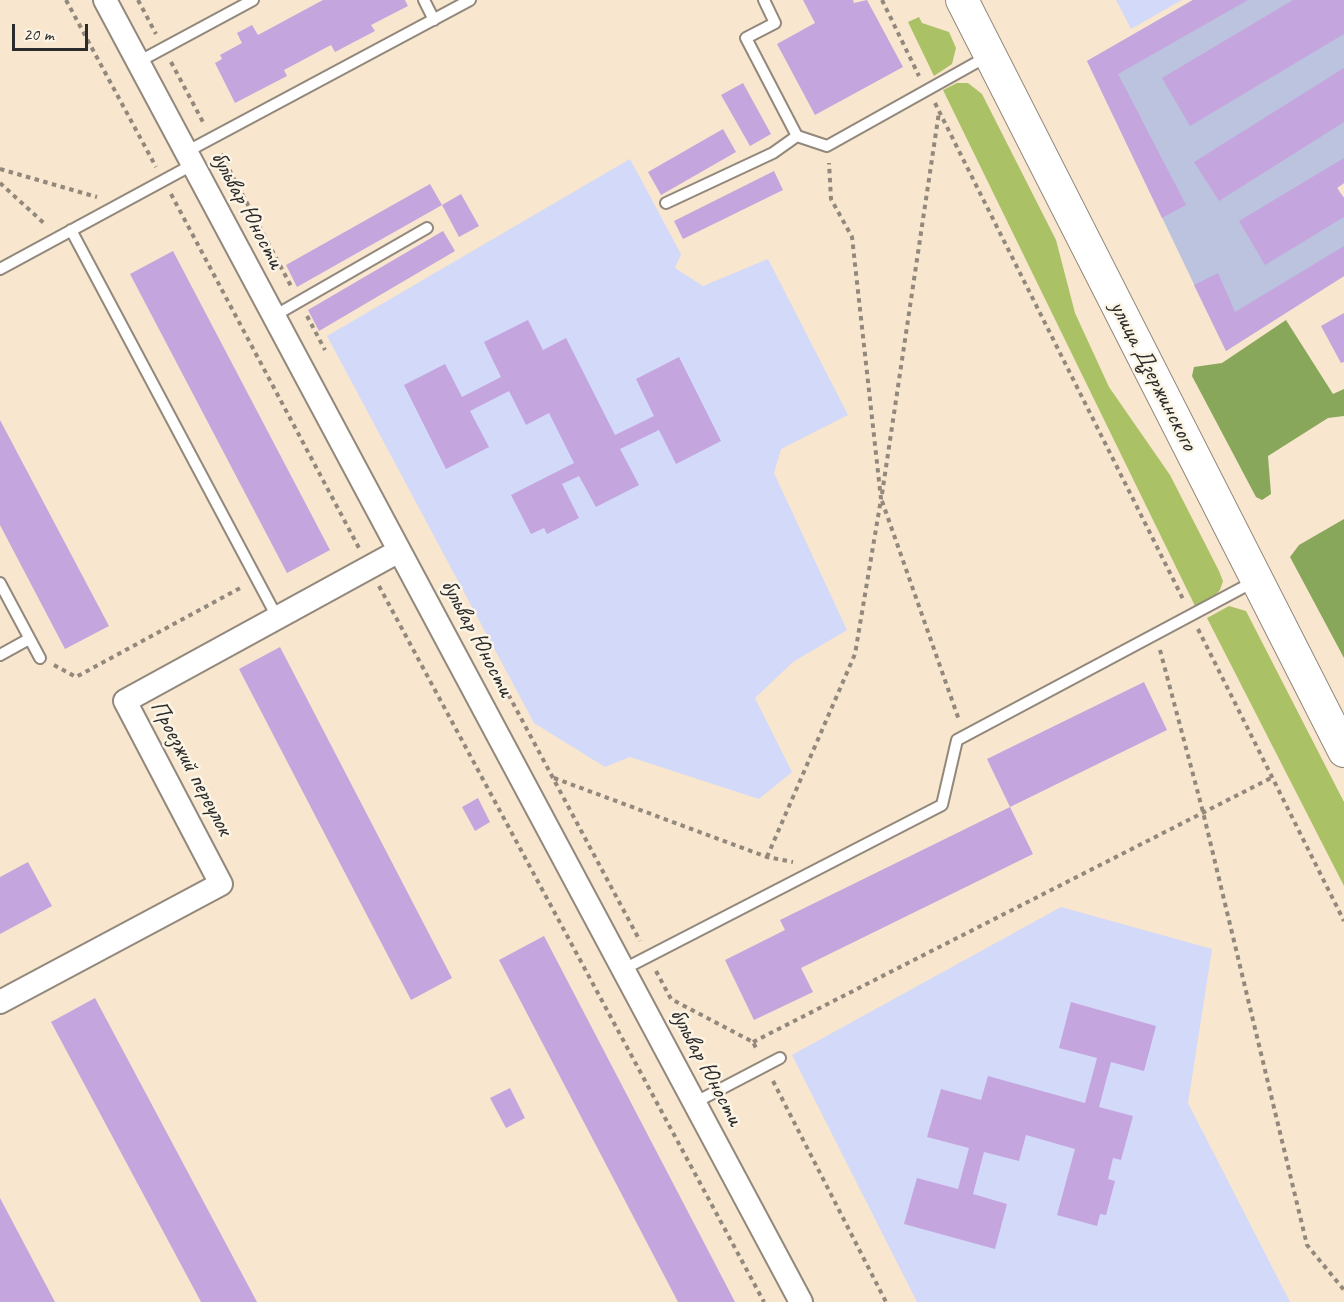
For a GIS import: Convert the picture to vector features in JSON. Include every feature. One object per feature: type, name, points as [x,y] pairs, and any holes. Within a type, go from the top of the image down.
[{"type":"main road","name":"улица Дзержинского","points":[[962,0],[1344,751]]},
{"type":"street","name":"бульвар Юности","points":[[105,0],[801,1302]]},
{"type":"street","name":"Проезжий переулок","points":[[0,1002],[221,884],[124,701],[399,550]]},
{"type":"lane","points":[[138,62],[253,0]]},
{"type":"lane","points":[[424,0],[434,21]]},
{"type":"lane","points":[[0,269],[164,181],[212,138],[470,0]]},
{"type":"lane","points":[[764,0],[775,23],[746,38],[797,136],[827,146],[990,55]]},
{"type":"lane","points":[[666,203],[773,153],[797,136]]},
{"type":"lane","points":[[274,316],[427,228]]},
{"type":"lane","points":[[71,230],[277,617]]},
{"type":"lane","points":[[624,969],[942,805],[957,740],[964,735],[1257,580]]},
{"type":"lane","points":[[0,583],[40,657]]},
{"type":"lane","points":[[0,655],[29,639]]},
{"type":"lane","points":[[694,1102],[780,1058]]},
{"type":"path","points":[[66,0],[764,1302]]},
{"type":"path","points":[[138,0],[325,350]]},
{"type":"path","points":[[882,0],[1344,921]]},
{"type":"path","points":[[767,857],[855,654],[881,499],[939,110]]},
{"type":"path","points":[[827,146],[831,199],[852,237],[881,499],[964,735]]},
{"type":"path","points":[[0,170],[121,204]]},
{"type":"path","points":[[0,183],[59,237]]},
{"type":"path","points":[[76,677],[256,579]]},
{"type":"path","points":[[1156,634],[1203,812],[1307,1245],[1344,1290]]},
{"type":"path","points":[[483,647],[671,999],[753,1041],[886,1302]]},
{"type":"path","points":[[553,778],[767,857],[821,868]]},
{"type":"path","points":[[753,1041],[1271,778]]},
{"type":"shaded area","points":[[1116,0],[1182,0],[1131,29]]},
{"type":"shaded area","points":[[1193,0],[1344,0],[1344,183],[1337,188],[1344,198],[1344,276],[1226,351],[1087,61]]},
{"type":"shaded area","points":[[630,159],[681,254],[675,268],[703,286],[768,259],[848,415],[781,449],[774,473],[847,630],[793,662],[755,698],[792,772],[759,799],[630,757],[605,767],[534,723],[327,336]]},
{"type":"shaded area","points":[[1061,907],[1212,949],[1188,1103],[1290,1302],[917,1302],[792,1055]]},
{"type":"green space","points":[[919,17],[922,23],[949,32],[956,48],[952,64],[934,76],[908,22]]},
{"type":"green space","points":[[957,83],[968,83],[982,94],[1056,240],[1075,313],[1109,387],[1170,475],[1219,571],[1223,581],[1220,590],[1213,598],[1196,608],[943,90]]},
{"type":"green space","points":[[1286,320],[1333,394],[1344,389],[1344,416],[1328,418],[1268,456],[1271,494],[1262,500],[1256,497],[1192,376],[1194,367],[1222,363]]},
{"type":"green space","points":[[1344,519],[1344,658],[1290,557],[1299,545]]},
{"type":"green space","points":[[1229,606],[1246,611],[1344,802],[1344,886],[1207,618]]},
{"type":"building","points":[[323,0],[405,0],[408,6],[371,25],[375,31],[335,52],[331,45],[284,70],[287,76],[235,103],[215,63],[222,59],[220,55],[242,43],[237,33],[252,25],[258,35]]},
{"type":"building","points":[[803,0],[853,0],[854,3],[867,0],[903,67],[815,115],[777,44],[815,23]]},
{"type":"building","points":[[1193,0],[1248,0],[1118,74],[1186,205],[1162,218],[1087,61]]},
{"type":"building","points":[[1293,0],[1344,0],[1344,34],[1190,126],[1162,78]]},
{"type":"building","points":[[1344,68],[1344,122],[1219,201],[1194,162]]},
{"type":"building","points":[[743,83],[771,134],[750,146],[721,95]]},
{"type":"building","points":[[723,129],[736,152],[661,195],[648,172]]},
{"type":"building","points":[[1344,158],[1344,183],[1337,188],[1344,198],[1344,217],[1265,265],[1239,221]]},
{"type":"building","points":[[774,171],[783,190],[683,239],[674,221]]},
{"type":"building","points":[[430,184],[442,205],[297,287],[286,265]]},
{"type":"building","points":[[461,194],[479,226],[459,237],[442,205]]},
{"type":"building","points":[[443,231],[455,251],[319,331],[308,310]]},
{"type":"building","points":[[1344,246],[1344,276],[1226,351],[1194,285],[1218,273],[1235,312]]},
{"type":"building","points":[[173,251],[330,550],[287,573],[130,274]]},
{"type":"building","points":[[1344,313],[1344,362],[1341,363],[1321,326]]},
{"type":"building","points":[[528,320],[543,350],[566,338],[615,435],[654,416],[636,379],[679,357],[721,441],[676,464],[659,430],[620,449],[639,485],[596,507],[579,476],[562,484],[579,518],[547,534],[544,528],[531,534],[511,495],[574,463],[549,413],[526,425],[509,391],[470,411],[489,447],[446,469],[404,385],[445,364],[462,397],[501,377],[484,342]]},
{"type":"building","points":[[0,420],[109,626],[65,649],[0,525]]},
{"type":"building","points":[[280,647],[452,978],[411,1000],[239,669]]},
{"type":"building","points":[[1144,682],[1167,730],[1010,807],[987,759]]},
{"type":"building","points":[[478,798],[490,822],[475,831],[462,807]]},
{"type":"building","points":[[1010,807],[1033,854],[801,968],[813,992],[754,1020],[725,960],[785,930],[780,920]]},
{"type":"building","points":[[28,862],[52,906],[0,934],[0,877]]},
{"type":"building","points":[[544,936],[735,1302],[678,1302],[499,960]]},
{"type":"building","points":[[95,998],[257,1302],[201,1302],[51,1022]]},
{"type":"building","points":[[1071,1002],[1156,1026],[1144,1071],[1111,1062],[1099,1107],[1133,1116],[1121,1160],[1113,1158],[1108,1179],[1115,1181],[1106,1215],[1100,1214],[1097,1226],[1057,1215],[1075,1149],[1026,1135],[1019,1161],[984,1152],[973,1194],[1007,1204],[995,1249],[904,1224],[917,1178],[958,1189],[969,1148],[927,1137],[941,1089],[981,1100],[988,1076],[1085,1103],[1097,1058],[1059,1048]]},
{"type":"building","points":[[510,1088],[525,1118],[506,1128],[490,1098]]},
{"type":"building","points":[[0,1198],[55,1302],[0,1302]]}]
